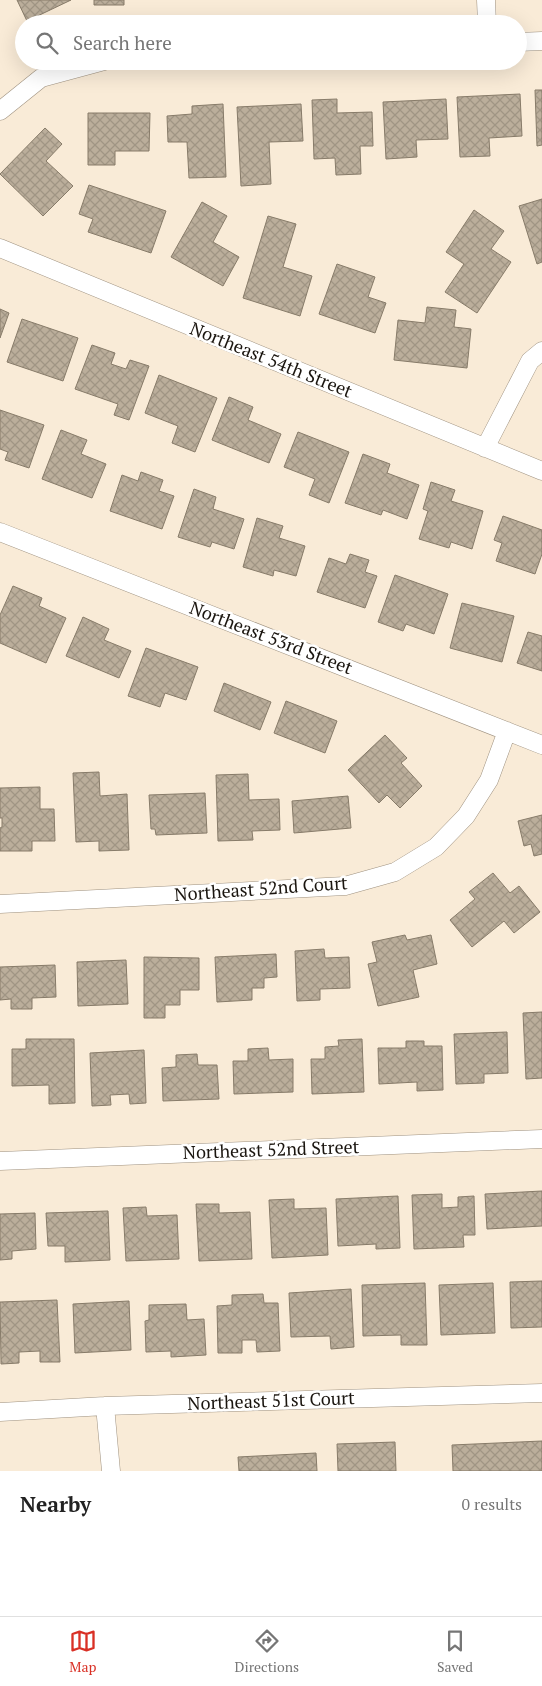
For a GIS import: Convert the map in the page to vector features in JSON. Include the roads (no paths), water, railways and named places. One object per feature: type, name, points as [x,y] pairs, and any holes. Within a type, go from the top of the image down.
[{"type":"street","points":[[486,0],[487,15]]},
{"type":"street","points":[[527,41],[542,40]]},
{"type":"street","points":[[0,111],[41,78],[71,70]]},
{"type":"street","name":"Northeast 54th Street","points":[[0,248],[542,471]]},
{"type":"street","points":[[485,448],[530,360],[542,351]]},
{"type":"street","name":"Northeast 53rd Street","points":[[0,532],[542,745]]},
{"type":"street","name":"Northeast 52nd Court","points":[[0,904],[345,886],[395,872],[436,847],[466,816],[489,780],[507,731]]},
{"type":"street","name":"Northeast 52nd Street","points":[[0,1161],[542,1139]]},
{"type":"street","name":"Northeast 51st Court","points":[[0,1412],[105,1406],[542,1393]]},
{"type":"street","points":[[105,1406],[110,1471]]}]
